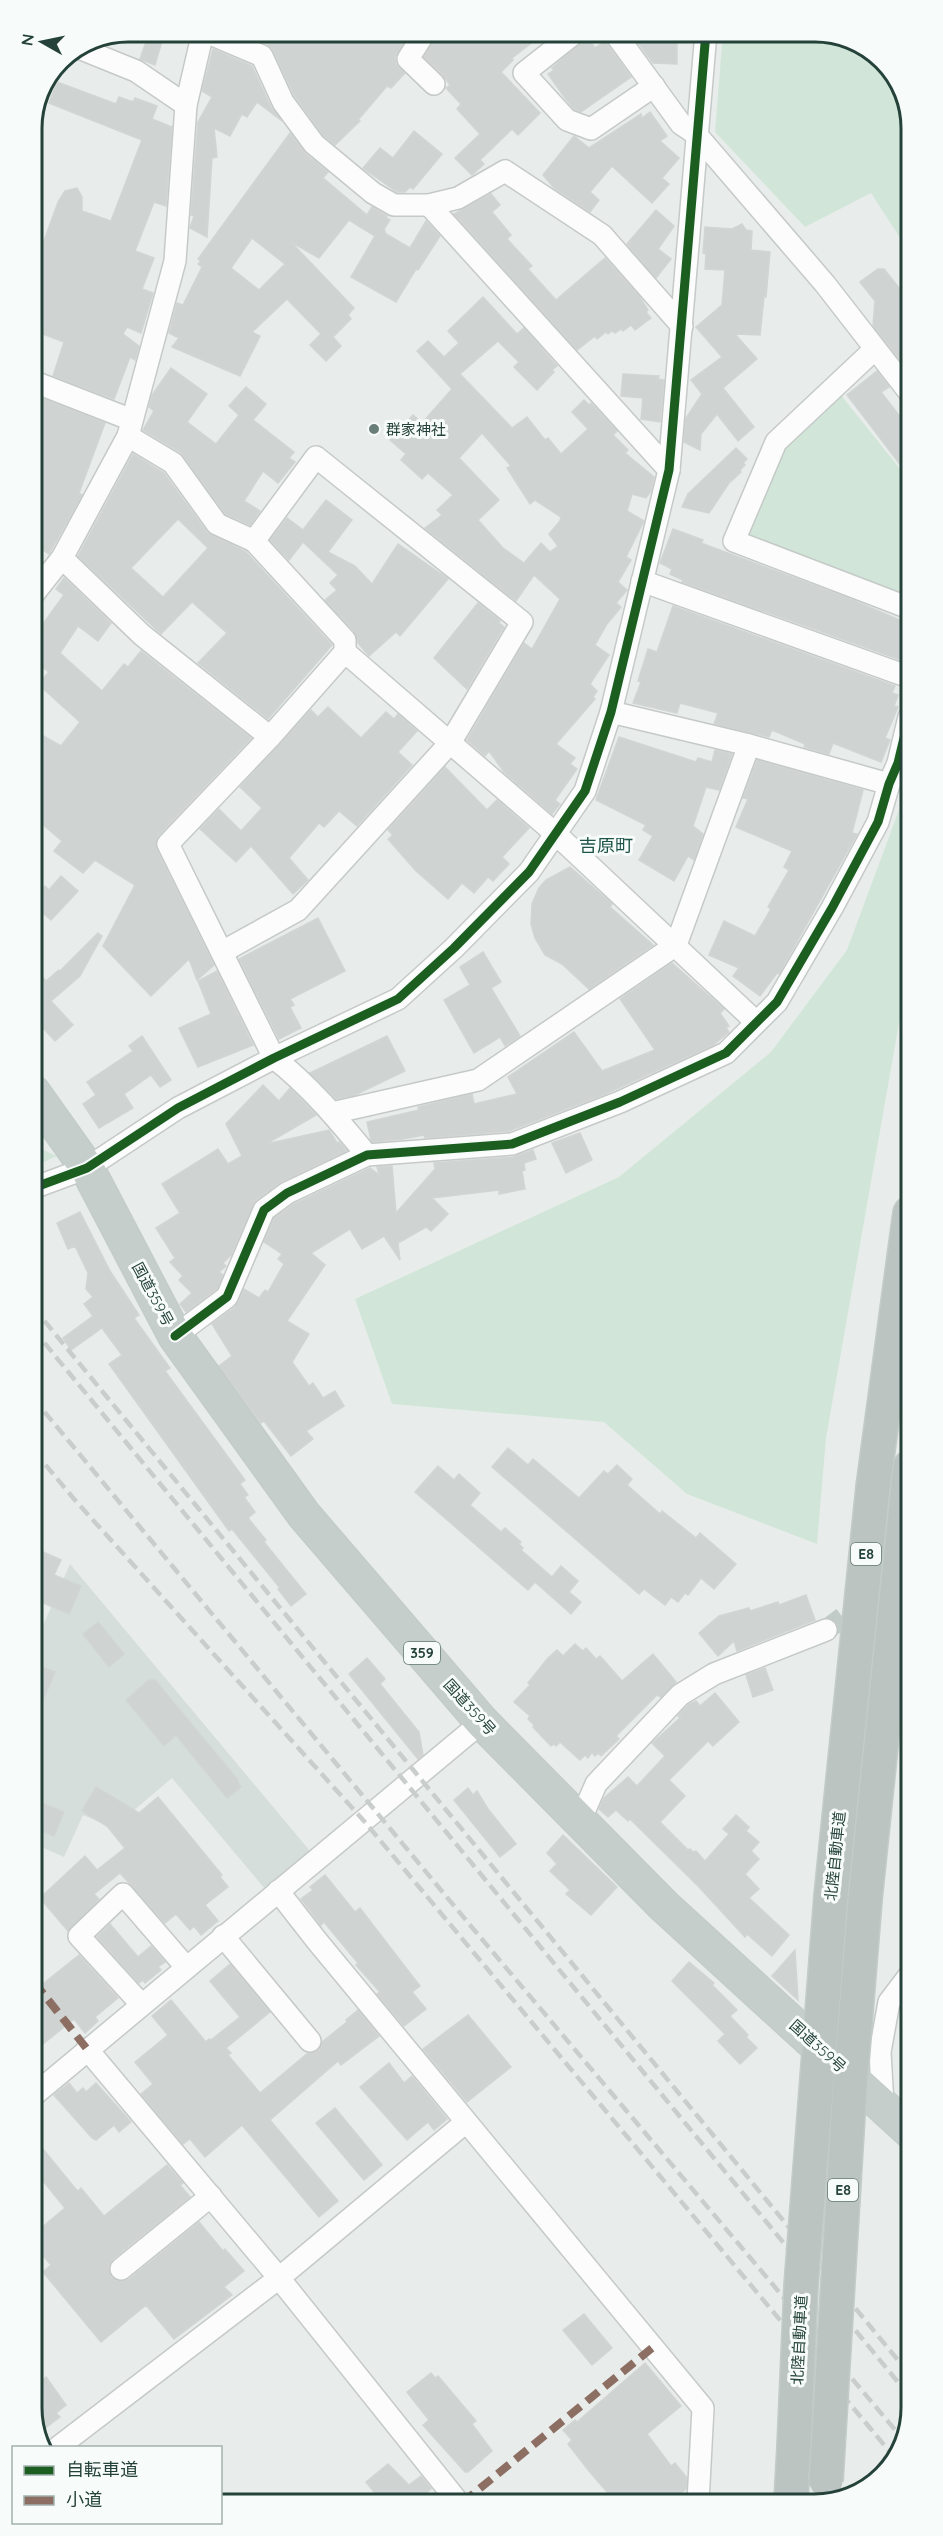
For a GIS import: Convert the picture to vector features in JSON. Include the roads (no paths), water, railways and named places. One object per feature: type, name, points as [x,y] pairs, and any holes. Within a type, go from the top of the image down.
[{"type":"highway","name":"国道359号","points":[[42,1104],[87,1167],[175,1336],[304,1515],[482,1722],[664,1906],[901,2122]]},
{"type":"highway","name":"北陸自動車道","points":[[791,2494],[801,2286],[831,1896],[873,1487],[901,1280]]},
{"type":"highway","name":"E8","points":[[826,2491],[845,2156],[865,1900],[901,1554]]},
{"type":"street","points":[[42,583],[62,558],[130,428],[175,261],[186,105],[202,42]]},
{"type":"street","points":[[229,42],[262,56],[283,102],[314,144],[373,193],[394,205],[429,205],[458,198],[505,171],[602,234],[682,326]]},
{"type":"street","points":[[419,42],[408,59],[434,84]]},
{"type":"street","points":[[563,42],[524,73],[567,120],[591,129],[654,86]]},
{"type":"street","points":[[621,42],[681,124],[696,134],[825,284],[901,382]]},
{"type":"street","points":[[42,1184],[87,1167],[178,1108],[274,1058],[398,999],[454,948],[530,872],[585,791],[611,712],[669,470],[705,42]]},
{"type":"street","points":[[89,52],[136,71],[186,105]]},
{"type":"street","points":[[429,205],[669,470]]},
{"type":"street","points":[[875,349],[777,442],[734,542],[901,605]]},
{"type":"street","points":[[42,386],[130,428],[173,463],[216,524],[254,541],[345,639],[345,652],[168,844],[274,1058],[296,1075],[367,1155]]},
{"type":"street","points":[[222,952],[298,910],[450,743],[522,622],[316,458],[254,541]]},
{"type":"street","points":[[62,558],[142,635],[270,736]]},
{"type":"street","points":[[642,581],[901,674]]},
{"type":"street","points":[[345,652],[557,835],[756,1022]]},
{"type":"street","points":[[611,712],[749,745],[889,784]]},
{"type":"street","points":[[332,1113],[478,1080],[676,945],[749,745]]},
{"type":"street","points":[[175,1336],[227,1297],[264,1210],[287,1193],[367,1155],[512,1144],[620,1102],[726,1053],[777,1002],[832,908],[879,822],[901,750]]},
{"type":"street","points":[[580,1821],[596,1784],[680,1695],[714,1674],[826,1630]]},
{"type":"street","points":[[42,2088],[482,1722]]},
{"type":"street","points":[[278,1891],[703,2408],[698,2494]]},
{"type":"street","points":[[141,2004],[79,1936],[123,1894],[186,1967]]},
{"type":"street","points":[[223,1936],[310,2041]]},
{"type":"street","points":[[883,2105],[880,2052],[889,2002],[901,1986]]},
{"type":"street","points":[[87,2049],[279,2278],[452,2494]]},
{"type":"street","points":[[60,2446],[279,2278],[466,2122]]},
{"type":"street","points":[[121,2270],[211,2196]]},
{"type":"tunnel","points":[[826,1630],[901,1573]]},
{"type":"railway","points":[[42,1318],[901,2364]]},
{"type":"railway","points":[[42,1340],[901,2386]]},
{"type":"railway","points":[[42,1409],[470,1925],[897,2432]]},
{"type":"railway","points":[[42,1461],[364,1821],[889,2451]]},
{"type":"place","name":"群家神社","points":[[374,429]]},
{"type":"district","name":"吉原町","points":[[606,845]]}]
